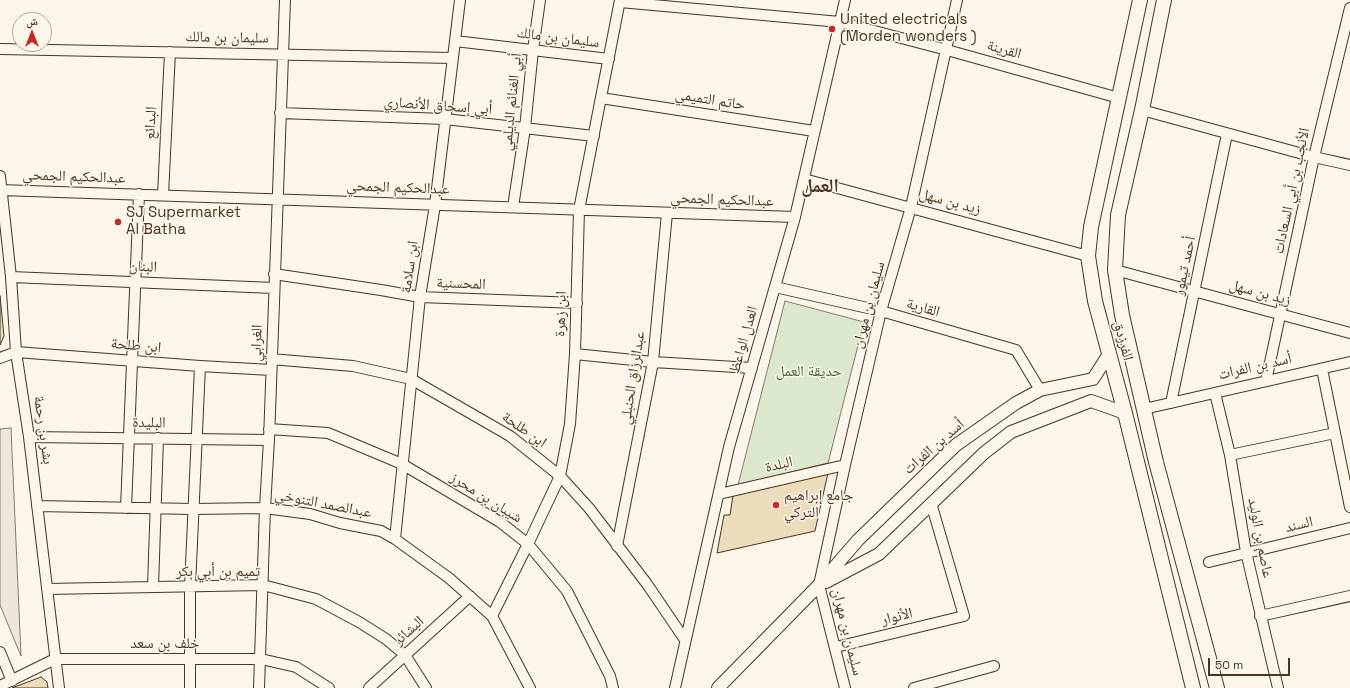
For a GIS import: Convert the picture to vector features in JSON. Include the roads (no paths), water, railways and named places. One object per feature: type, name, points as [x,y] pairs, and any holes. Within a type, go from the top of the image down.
[{"type":"main road","name":"الفرزدق","points":[[1140,0],[1091,227],[1088,256],[1095,301],[1125,413],[1194,688]]},
{"type":"main road","name":"الفرزدق","points":[[1164,0],[1142,110],[1118,215],[1115,270],[1122,315],[1156,462],[1217,688]]},
{"type":"street","name":"الغرابي","points":[[260,688],[265,508],[269,440],[285,0]]},
{"type":"street","name":"ابن سلامة","points":[[395,539],[420,297],[434,205],[460,0]]},
{"type":"street","name":"أبي الغنائم الديلمي","points":[[513,207],[525,128],[532,50],[540,0]]},
{"type":"street","name":"العدل الواعظ","points":[[675,688],[729,447],[795,217],[845,0]]},
{"type":"street","name":"سليمان بن مهران","points":[[846,688],[819,585],[881,311],[911,207],[957,0]]},
{"type":"street","name":"القرينة","points":[[620,1],[840,22],[1119,98]]},
{"type":"street","name":"ابن زهرة","points":[[492,616],[560,476],[570,424],[575,354],[579,210],[620,1]]},
{"type":"street","name":"الأنجب بن أبي السعادات","points":[[1266,381],[1314,157],[1350,8]]},
{"type":"street","name":"سليمان بن مالك","points":[[455,41],[609,59]]},
{"type":"street","name":"سليمان بن مالك","points":[[0,49],[453,58]]},
{"type":"street","name":"البدائع","points":[[163,195],[170,52]]},
{"type":"street","name":"حاتم التميمي","points":[[601,98],[814,132]]},
{"type":"street","points":[[1142,110],[1227,134],[1350,165]]},
{"type":"street","name":"أبي إسحاق الأنصاري","points":[[280,113],[445,119],[594,136]]},
{"type":"street","name":"أحمد تيمور","points":[[1171,403],[1227,134]]},
{"type":"street","name":"بشر بن رحمة","points":[[0,176],[12,277],[16,352],[30,437],[59,688]]},
{"type":"street","name":"زيد بن سهل","points":[[804,179],[1088,256]]},
{"type":"street","name":"عبدالحكيم الجمحي","points":[[1,190],[795,217]]},
{"type":"street","points":[[126,508],[139,194]]},
{"type":"street","name":"عبدالرزاق الحنبلي","points":[[617,546],[653,362],[668,213]]},
{"type":"street","name":"زيد بن سهل","points":[[1115,270],[1350,333]]},
{"type":"street","name":"المحسنية","points":[[274,274],[420,297],[577,303]]},
{"type":"street","name":"البنان","points":[[12,277],[274,288]]},
{"type":"street","name":"القارية","points":[[775,287],[881,311],[1016,350],[1040,390]]},
{"type":"street","name":"ابن طلحة","points":[[0,358],[16,352],[271,370]]},
{"type":"street","points":[[575,354],[653,362],[752,368]]},
{"type":"street","name":"أسد بن الفرات","points":[[718,688],[819,585],[858,540],[956,444],[1016,403],[1040,390],[1093,379],[1109,354]]},
{"type":"street","name":"ابن طلحة","points":[[271,359],[353,366],[411,379],[510,436],[560,476],[589,508],[647,584],[685,640]]},
{"type":"street","name":"أسد بن الفرات","points":[[1144,409],[1350,362]]},
{"type":"street","points":[[190,688],[190,586],[200,366]]},
{"type":"street","points":[[1322,369],[1335,433],[1348,482],[1350,507]]},
{"type":"street","name":"عاصم بن الوليد","points":[[1215,393],[1230,455],[1246,552],[1278,688]]},
{"type":"street","name":"أسد بن الفرات","points":[[819,585],[879,554],[984,453],[1011,432],[1091,401],[1125,413]]},
{"type":"street","name":"شيبان بن محرز","points":[[269,429],[328,433],[402,464],[500,522],[528,544],[567,591],[610,676],[613,688]]},
{"type":"street","points":[[1230,455],[1335,433]]},
{"type":"street","name":"البليدة","points":[[30,437],[269,440]]},
{"type":"street","points":[[153,587],[158,438]]},
{"type":"street","name":"البلدة","points":[[719,494],[845,465]]},
{"type":"street","name":"الأنوار","points":[[836,647],[964,616],[931,503]]},
{"type":"street","name":"عبدالصمد التنوخي","points":[[37,506],[193,509],[265,508],[310,514],[340,523],[381,531],[395,539],[449,578],[492,616],[530,688]]},
{"type":"street","name":"السند","points":[[1209,562],[1350,528]]},
{"type":"street","name":"تميم بن أبي بكر","points":[[47,589],[263,585],[316,600],[375,632],[405,655],[426,688]]},
{"type":"street","name":"البشائر","points":[[368,688],[470,596]]},
{"type":"street","points":[[1260,616],[1350,596]]},
{"type":"street","points":[[0,652],[12,681]]},
{"type":"street","name":"خلف بن سعد","points":[[0,686],[55,658],[261,658],[296,667],[329,688]]},
{"type":"street","points":[[914,688],[935,685],[994,666]]},
{"type":"place","name":"United electricals (Morden wonders )","points":[[832,29]]},
{"type":"place","name":"SJ Supermarket Al Batha","points":[[118,222]]},
{"type":"place","name":"جامع إبراهيم التركي","points":[[776,505]]},
{"type":"district","name":"العمل","points":[[820,187]]},
{"type":"park label","name":"حديقة العمل","points":[[809,372]]}]
